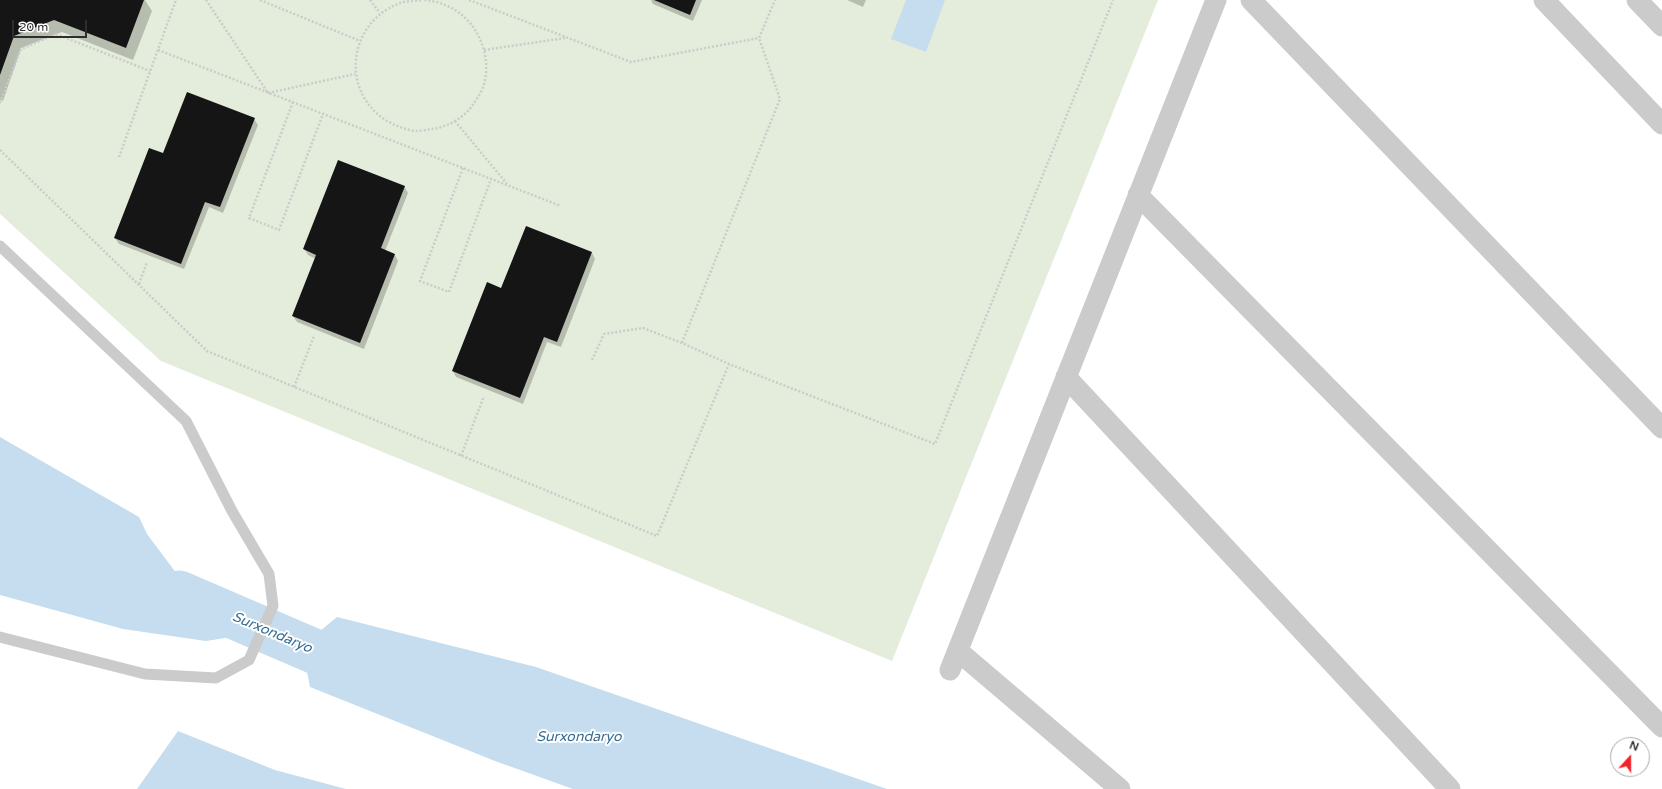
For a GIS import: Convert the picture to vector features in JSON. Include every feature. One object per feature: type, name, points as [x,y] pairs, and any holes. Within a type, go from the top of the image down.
[{"type":"street","points":[[950,670],[1216,0]]},
{"type":"street","points":[[1251,0],[1662,428]]},
{"type":"street","points":[[1544,0],[1662,124]]},
{"type":"street","points":[[1637,0],[1662,26]]},
{"type":"street","points":[[1138,195],[1662,727]]},
{"type":"street","points":[[1066,377],[1450,789]]},
{"type":"street","points":[[958,651],[1120,789]]},
{"type":"lane","points":[[0,246],[186,421],[232,511],[269,574],[274,606],[249,660],[216,678],[145,674],[0,637]]},
{"type":"path","points":[[119,157],[176,0]]},
{"type":"path","points":[[206,0],[268,93]]},
{"type":"path","points":[[260,0],[360,41]]},
{"type":"path","points":[[370,0],[380,13]]},
{"type":"path","points":[[420,0],[400,3],[380,13],[365,30],[356,51],[355,74],[362,96],[376,114],[396,126],[416,131],[436,129],[455,121],[471,108],[482,90],[486,70],[484,50],[476,30],[463,15],[445,5],[424,0]]},
{"type":"path","points":[[469,0],[631,62],[759,38]]},
{"type":"path","points":[[682,343],[780,98],[759,38],[775,0]]},
{"type":"path","points":[[592,360],[604,334],[643,328],[682,343],[729,364],[935,444],[1113,0]]},
{"type":"path","points":[[0,103],[21,49],[56,34],[150,71]]},
{"type":"path","points":[[484,50],[567,38]]},
{"type":"path","points":[[158,50],[561,206]]},
{"type":"path","points":[[268,93],[355,74]]},
{"type":"path","points":[[292,102],[249,218],[279,230],[323,114]]},
{"type":"path","points":[[455,121],[508,185]]},
{"type":"path","points":[[0,150],[208,351],[657,536],[729,364]]},
{"type":"path","points":[[463,168],[420,281],[449,292],[490,179]]},
{"type":"path","points":[[139,284],[147,262]]},
{"type":"path","points":[[294,387],[314,336]]},
{"type":"path","points":[[461,456],[484,396]]},
{"type":"green space","points":[[0,0],[1158,0],[892,661],[161,361],[0,214]]},
{"type":"water","points":[[906,0],[945,0],[926,52],[891,39]]},
{"type":"water","points":[[0,437],[139,517],[147,534],[180,578],[235,599],[238,636],[206,641],[123,629],[0,595]]},
{"type":"water","name":"Surxondaryo","points":[[337,617],[536,667],[887,789],[573,789],[495,761],[310,687],[302,646]]},
{"type":"water","points":[[178,731],[275,770],[346,789],[137,789]]},
{"type":"building","points":[[0,0],[144,0],[126,48],[54,20],[14,36],[0,75]]},
{"type":"building","points":[[654,0],[696,0],[690,15]]},
{"type":"building","points":[[187,92],[255,118],[220,207],[205,202],[181,264],[114,238],[149,148],[163,153]]},
{"type":"building","points":[[338,160],[405,186],[381,248],[395,254],[360,343],[292,316],[316,255],[303,249]]},
{"type":"building","points":[[526,226],[592,252],[557,342],[544,337],[520,398],[452,371],[487,282],[501,288]]},
{"type":"waterway","name":"Surxondaryo","points":[[179,593],[360,671]]}]
